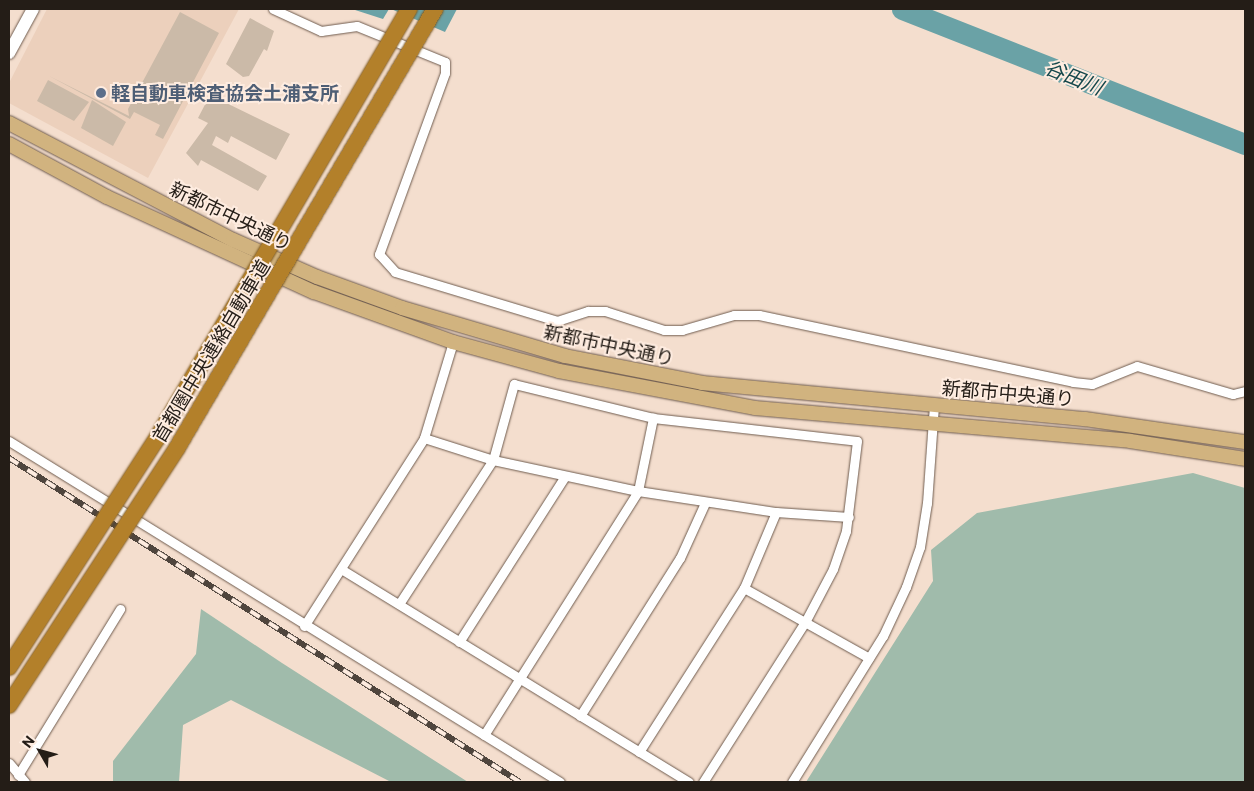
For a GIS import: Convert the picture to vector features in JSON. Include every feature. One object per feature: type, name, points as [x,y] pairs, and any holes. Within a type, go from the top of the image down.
[{"type":"highway","name":"首都圏中央連絡自動車道","points":[[9,667],[163,429],[409,9]]},
{"type":"highway","name":"首都圏中央連絡自動車道","points":[[9,705],[177,448],[435,9]]},
{"type":"main road","name":"新都市中央通り","points":[[9,123],[300,270],[479,333],[565,356],[702,384],[1131,424],[1245,442]]},
{"type":"main road","name":"新都市中央通り","points":[[9,144],[223,252],[314,292],[453,342],[559,370],[694,398],[933,425],[1130,441],[1245,459]]},
{"type":"street","points":[[9,53],[33,9]]},
{"type":"street","points":[[273,9],[321,31],[365,29],[444,62],[445,73],[379,254],[395,272],[556,322],[605,311],[664,330],[682,330],[734,315],[759,315],[1073,382],[1092,384],[1137,366],[1233,394],[1245,391]]},
{"type":"street","points":[[304,626],[424,438],[453,342]]},
{"type":"street","points":[[399,604],[492,460],[514,384],[653,418],[857,441],[849,518],[833,569],[805,622],[703,782]]},
{"type":"street","points":[[792,782],[869,658],[906,587],[920,547],[934,406]]},
{"type":"street","points":[[484,735],[638,491],[653,418]]},
{"type":"street","points":[[424,438],[492,460],[638,491],[705,503],[776,512],[849,518]]},
{"type":"street","points":[[9,441],[304,626],[560,782]]},
{"type":"street","points":[[459,642],[565,476]]},
{"type":"street","points":[[580,716],[680,558],[705,503]]},
{"type":"street","points":[[639,752],[744,588],[776,512]]},
{"type":"street","points":[[341,569],[689,782]]},
{"type":"street","points":[[744,588],[869,658]]},
{"type":"street","points":[[18,775],[120,609]]},
{"type":"street","points":[[9,763],[25,782]]},
{"type":"shaded area","name":"軽自動車検査協会土浦支所","points":[[47,9],[239,9],[148,178],[9,103],[9,83]]},
{"type":"green space","points":[[1193,473],[1245,488],[1245,782],[806,782],[933,581],[931,550],[977,513]]},
{"type":"green space","points":[[201,609],[468,782],[391,782],[231,700],[183,725],[179,782],[113,782],[113,761],[196,654]]},
{"type":"water","points":[[352,9],[389,9],[383,19]]},
{"type":"water","points":[[391,9],[457,9],[445,32]]},
{"type":"building","points":[[180,12],[219,33],[163,139],[155,135],[160,125],[134,112],[130,119],[49,76],[129,116],[128,109]]},
{"type":"building","points":[[250,18],[274,31],[267,51],[264,49],[249,76],[243,77],[226,64]]},
{"type":"building","points":[[48,80],[89,102],[74,121],[37,101]]},
{"type":"building","points":[[210,95],[290,134],[276,160],[231,136],[228,143],[216,136],[212,145],[267,176],[258,191],[201,160],[198,166],[186,153],[208,123],[198,118]]},
{"type":"building","points":[[92,100],[126,122],[113,146],[81,128]]},
{"type":"waterway","name":"谷田川","points":[[902,9],[1245,144]]},
{"type":"railway","points":[[9,458],[520,782]]},
{"type":"place","name":"軽自動車検査協会土浦支所","points":[[101,93]]}]
